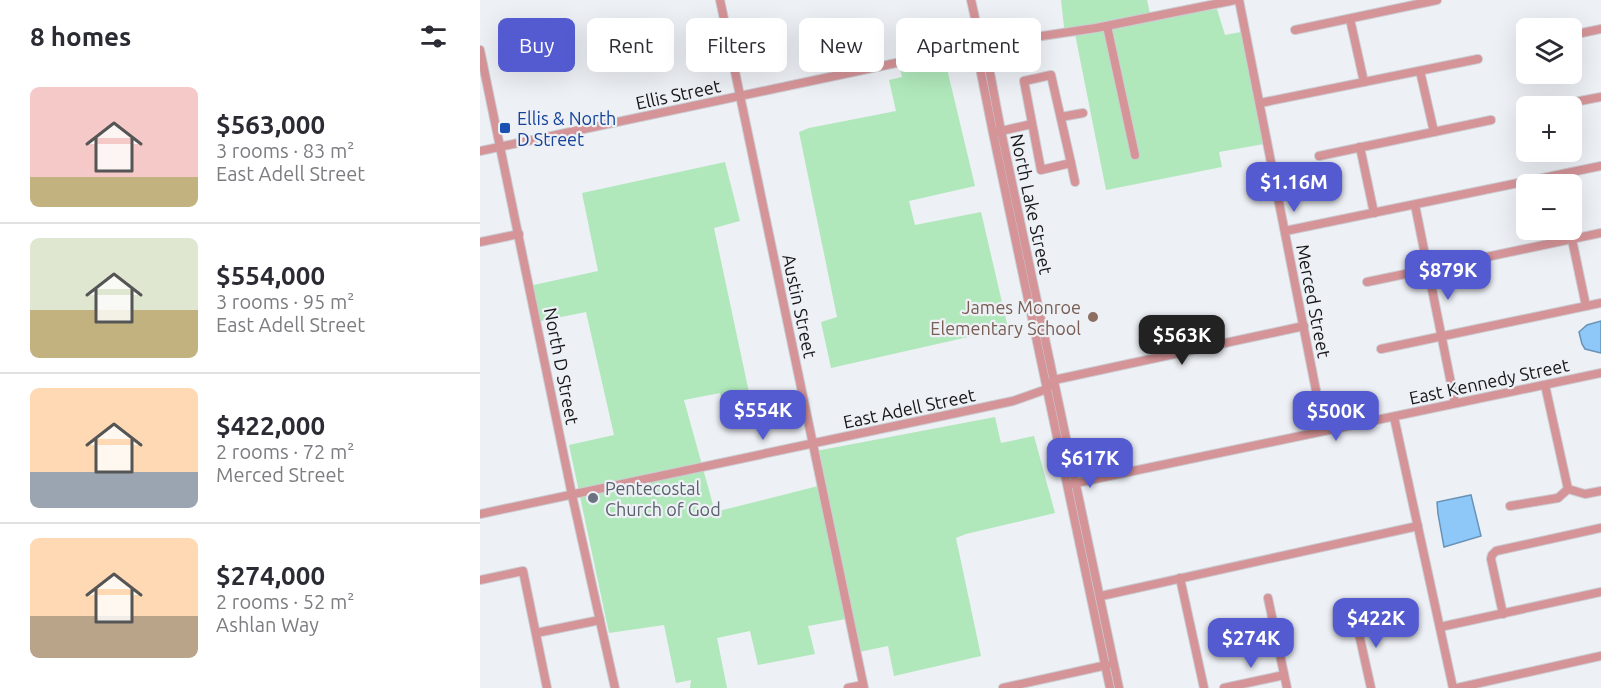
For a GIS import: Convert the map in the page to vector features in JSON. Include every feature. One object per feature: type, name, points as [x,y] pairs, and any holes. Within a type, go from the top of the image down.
[{"type":"street","name":"Austin Street","points":[[720,0],[742,96],[864,686]]},
{"type":"street","name":"North Lake Street","points":[[971,0],[975,18]]},
{"type":"street","name":"Ellis Street","points":[[1041,36],[1107,26],[1237,0]]},
{"type":"street","name":"Merced Street","points":[[1237,0],[1260,103],[1324,431]]},
{"type":"street","points":[[1295,30],[1437,0]]},
{"type":"street","points":[[1350,19],[1364,82]]},
{"type":"street","points":[[1107,26],[1136,155]]},
{"type":"street","points":[[1582,33],[1601,29]]},
{"type":"street","name":"North D Street","points":[[480,50],[572,495],[615,688]]},
{"type":"street","points":[[1260,103],[1478,59]]},
{"type":"street","name":"Ellis Street","points":[[480,151],[896,63]]},
{"type":"street","points":[[1420,71],[1434,132]]},
{"type":"street","name":"North Lake Street","points":[[982,72],[1036,295],[1119,688]]},
{"type":"street","points":[[1071,163],[1041,170],[1024,81],[1051,75],[1061,117],[1071,163],[1075,182]]},
{"type":"street","points":[[1582,101],[1601,97]]},
{"type":"street","points":[[1061,117],[1083,113]]},
{"type":"street","points":[[1318,156],[1491,120]]},
{"type":"street","points":[[997,132],[1032,124]]},
{"type":"street","name":"North Lake Street","points":[[997,132],[1029,306],[1110,688]]},
{"type":"street","points":[[1360,147],[1374,213]]},
{"type":"street","points":[[1563,174],[1601,166]]},
{"type":"street","points":[[1285,231],[1516,184]]},
{"type":"street","points":[[1415,204],[1455,403]]},
{"type":"street","points":[[1582,237],[1601,233]]},
{"type":"street","points":[[480,242],[519,234]]},
{"type":"street","points":[[1367,282],[1567,240]]},
{"type":"street","points":[[1572,240],[1586,306]]},
{"type":"street","points":[[1029,306],[1036,295]]},
{"type":"street","points":[[1381,349],[1601,303]]},
{"type":"street","points":[[1047,389],[1054,380],[1304,326]]},
{"type":"street","name":"East Kennedy Street","points":[[1066,485],[1601,373]]},
{"type":"street","points":[[1545,385],[1568,489]]},
{"type":"street","name":"East Adell Street","points":[[480,514],[1013,401],[1047,389]]},
{"type":"street","points":[[1394,417],[1455,688],[1601,656]]},
{"type":"street","points":[[1568,489],[1585,494],[1601,491]]},
{"type":"street","points":[[1510,506],[1558,498],[1568,489]]},
{"type":"street","points":[[1101,596],[1418,526]]},
{"type":"street","points":[[1503,614],[1491,559],[1496,551],[1601,528]]},
{"type":"street","points":[[480,580],[523,571],[547,688]]},
{"type":"street","points":[[1180,578],[1204,688]]},
{"type":"street","points":[[1440,627],[1601,592]]},
{"type":"street","points":[[1268,598],[1287,688]]},
{"type":"street","points":[[1355,616],[1371,688]]},
{"type":"street","points":[[536,633],[600,620]]},
{"type":"street","points":[[1003,688],[1114,664]]},
{"type":"street","points":[[1224,688],[1284,675]]},
{"type":"street","points":[[848,688],[864,686]]},
{"type":"green space","points":[[1061,0],[1147,0],[1151,18],[1217,9],[1225,35],[1241,32],[1264,144],[1219,152],[1222,167],[1106,190],[1075,34],[1065,36]]},
{"type":"green space","points":[[901,72],[948,72],[975,186],[909,201],[915,225],[981,212],[1008,328],[831,368],[821,322],[837,317],[799,132],[896,111],[889,80],[902,77]]},
{"type":"green space","points":[[725,162],[740,221],[714,228],[751,402],[724,408],[720,393],[684,400],[715,512],[822,485],[816,451],[995,417],[1001,443],[1034,436],[1055,513],[956,538],[981,656],[894,676],[888,646],[854,653],[846,619],[808,626],[815,654],[758,665],[750,631],[717,638],[727,688],[690,688],[691,680],[676,683],[664,625],[609,633],[569,445],[614,435],[586,312],[536,322],[529,286],[598,271],[582,193]]},
{"type":"water","points":[[1601,321],[1601,353],[1585,349],[1579,332],[1587,325]]},
{"type":"water","points":[[1471,495],[1481,536],[1444,547],[1437,502]]},
{"type":"place","name":"Ellis & North D Street","points":[[505,128]]},
{"type":"place","name":"James Monroe Elementary School","points":[[1093,317]]},
{"type":"place","name":"Pentecostal Church of God","points":[[593,498]]}]
